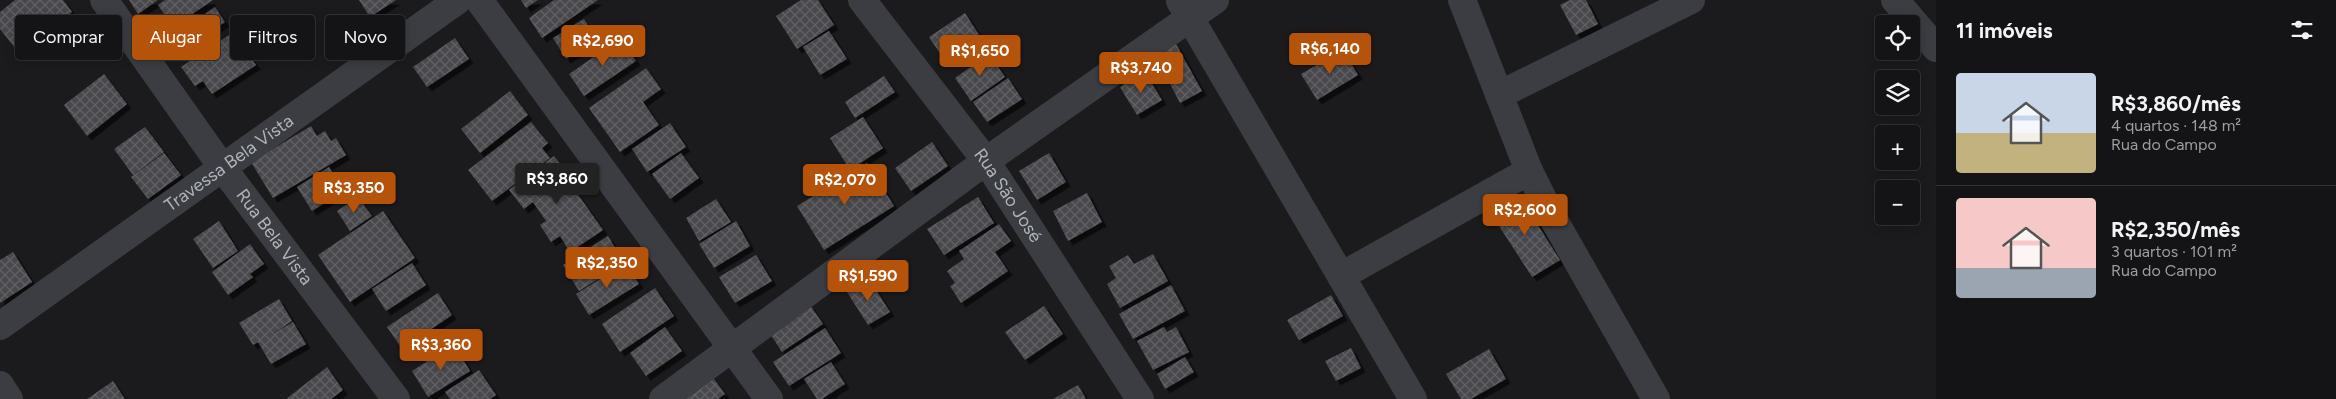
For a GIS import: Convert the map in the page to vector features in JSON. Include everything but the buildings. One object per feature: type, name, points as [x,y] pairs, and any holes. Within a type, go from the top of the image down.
[{"type":"street","name":"Rua Bela Vista","points":[[104,0],[222,167],[396,399]]},
{"type":"street","name":"Travessa Bela Vista","points":[[0,326],[458,0]]},
{"type":"street","points":[[479,0],[730,348],[769,399]]},
{"type":"street","name":"Rua São José","points":[[862,0],[986,161],[1140,399]]},
{"type":"street","points":[[663,399],[986,161],[1184,8],[1215,0]]},
{"type":"street","points":[[1462,0],[1529,171],[1550,213],[1656,399]]},
{"type":"street","points":[[1499,95],[1691,0]]},
{"type":"street","points":[[1895,0],[1936,48]]},
{"type":"street","points":[[1184,8],[1413,399]]},
{"type":"street","points":[[1341,276],[1529,171]]},
{"type":"street","points":[[0,385],[9,399]]}]
